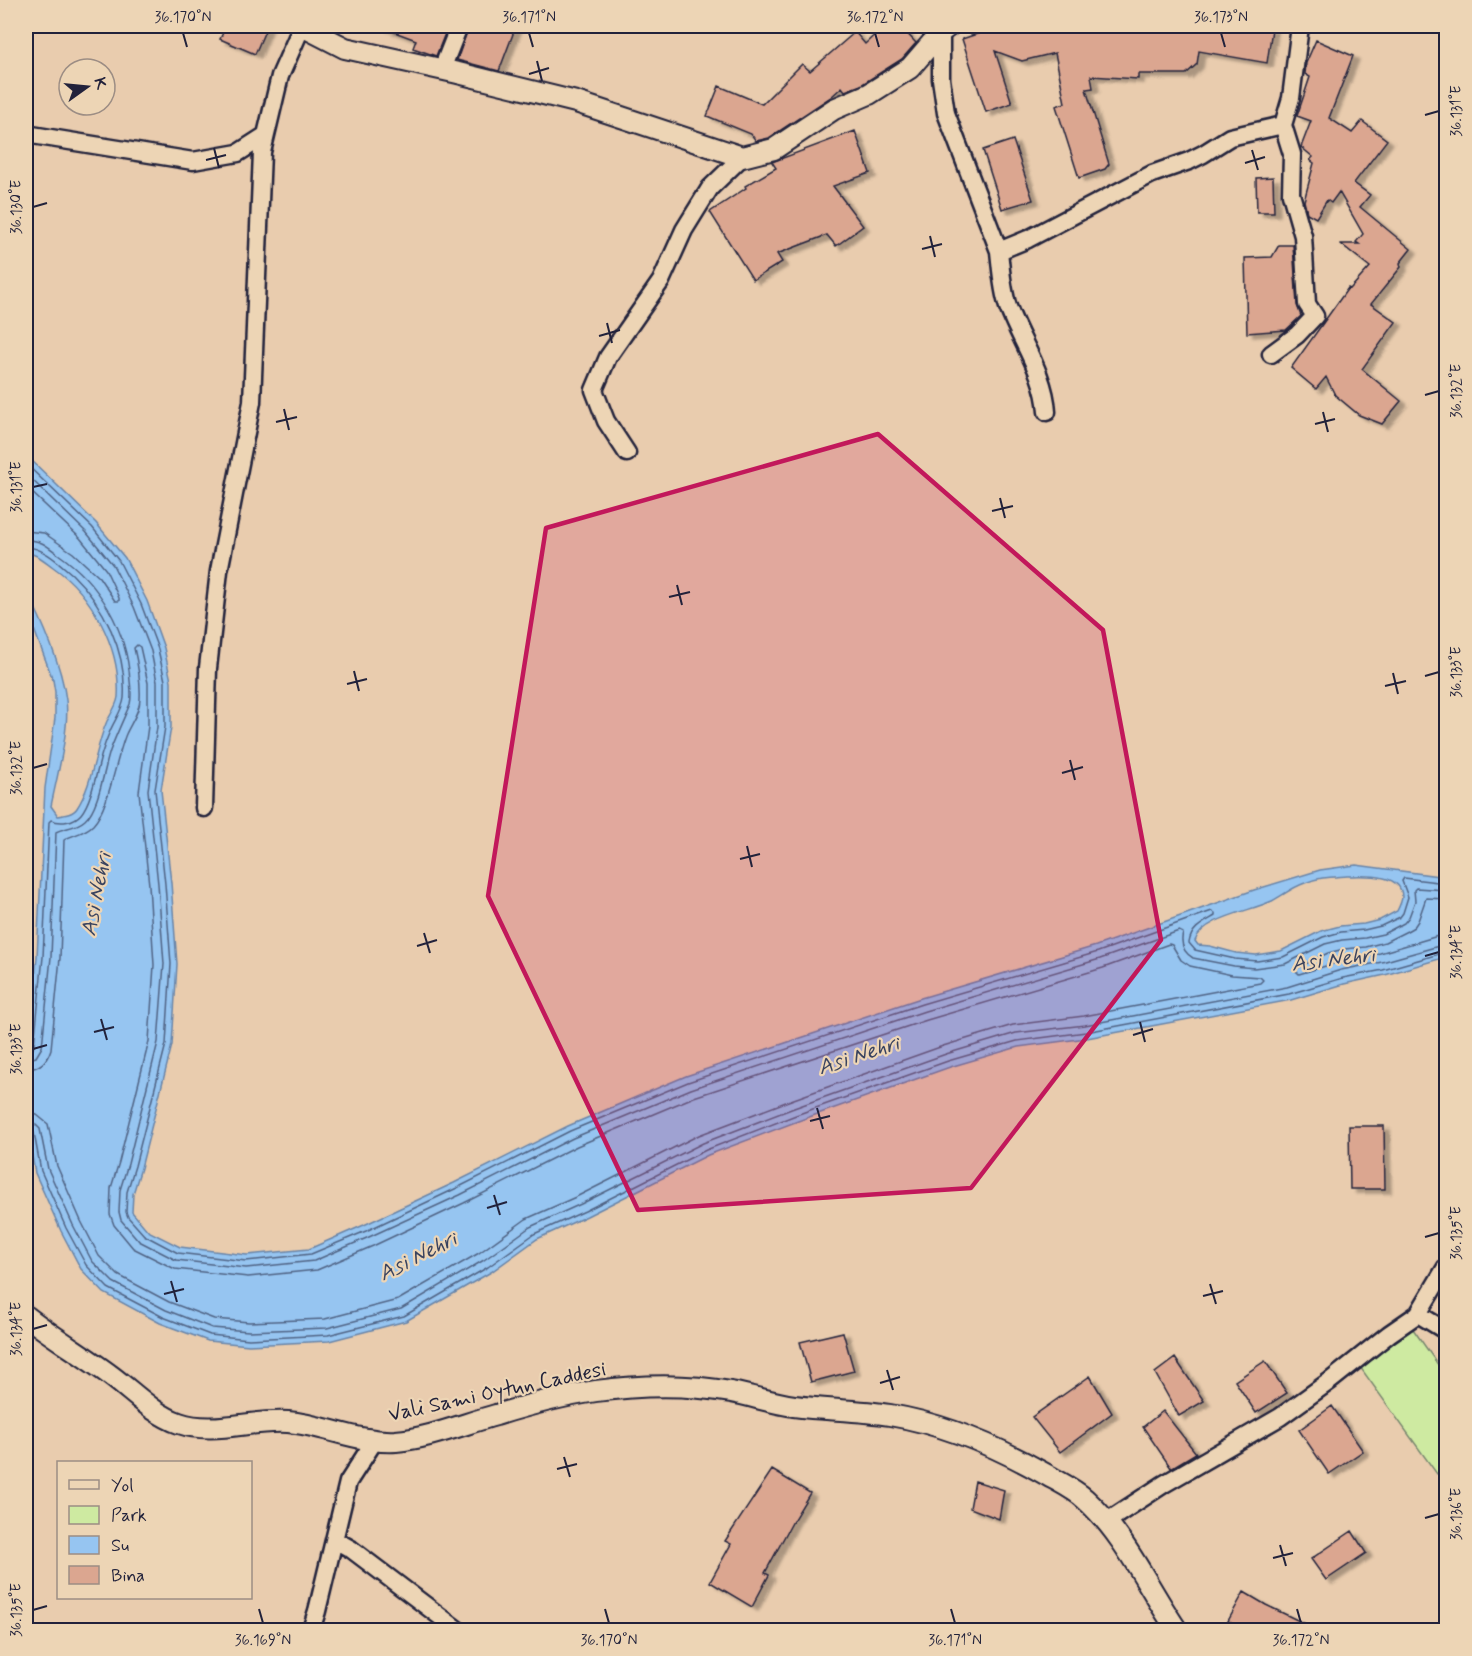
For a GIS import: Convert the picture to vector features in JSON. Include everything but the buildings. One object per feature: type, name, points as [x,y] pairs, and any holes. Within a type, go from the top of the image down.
[{"type":"street","points":[[204,808],[208,668],[219,571],[252,402],[262,152],[280,76],[302,26],[345,48],[576,102],[742,157]]},
{"type":"street","points":[[442,69],[459,26]]},
{"type":"street","points":[[1271,354],[1297,335],[1315,316],[1307,304],[1303,236],[1291,194],[1292,154],[1283,125],[1291,98],[1300,26]]},
{"type":"street","points":[[627,453],[606,421],[594,390],[608,357],[661,281],[684,230],[710,188],[742,157],[774,149],[834,109],[869,94],[910,68],[942,28]]},
{"type":"street","points":[[942,28],[941,79],[946,113],[999,251],[1008,306],[1039,375],[1047,403],[1047,412]]},
{"type":"street","points":[[999,251],[1028,239],[1152,174],[1196,157],[1230,137],[1283,125]]},
{"type":"street","points":[[26,134],[193,161],[238,153],[266,135]]},
{"type":"street","points":[[1106,1521],[1164,1484],[1280,1417],[1330,1381],[1418,1314],[1446,1267]]},
{"type":"street","points":[[1418,1314],[1446,1331]]},
{"type":"street","name":"Vali Sami Oytun Caddesi","points":[[26,1316],[161,1414],[179,1423],[200,1428],[292,1422],[375,1440],[396,1441],[420,1437],[563,1397],[632,1388],[703,1388],[747,1395],[792,1406],[847,1410],[922,1422],[989,1446],[1033,1467],[1083,1497],[1127,1548],[1177,1630]]},
{"type":"street","points":[[311,1630],[348,1482],[375,1440]]},
{"type":"street","points":[[335,1540],[351,1549],[458,1630]]},
{"type":"highlighted area","points":[[878,434],[1103,630],[1161,940],[971,1188],[638,1210],[488,896],[546,528]]},
{"type":"green space","points":[[1413,1329],[1446,1376],[1446,1467],[1437,1474],[1360,1367]]},
{"type":"water","name":"Asi Nehri","points":[[26,455],[96,523],[125,558],[147,601],[164,648],[171,681],[171,727],[161,790],[177,964],[172,1045],[133,1194],[132,1212],[148,1231],[180,1247],[247,1255],[309,1249],[454,1183],[568,1126],[686,1076],[921,998],[1096,946],[1254,890],[1320,870],[1356,865],[1446,877],[1446,957],[1291,1000],[1087,1038],[1018,1047],[950,1067],[708,1155],[537,1239],[491,1272],[406,1321],[329,1341],[249,1345],[208,1341],[160,1323],[104,1293],[81,1269],[35,1173],[27,1127],[26,1079],[37,957],[45,788],[55,718],[55,692],[53,680],[26,611],[26,590],[50,643],[66,700],[65,738],[51,806],[58,816],[73,812],[87,788],[103,732],[118,697],[118,678],[109,641],[91,607],[80,592],[67,578],[40,558],[26,553]],"holes":[[[1380,877],[1396,883],[1402,897],[1397,911],[1380,920],[1321,931],[1281,951],[1256,955],[1198,945],[1195,941],[1199,933],[1207,926],[1228,916],[1263,905],[1310,881],[1320,878]]]}]
